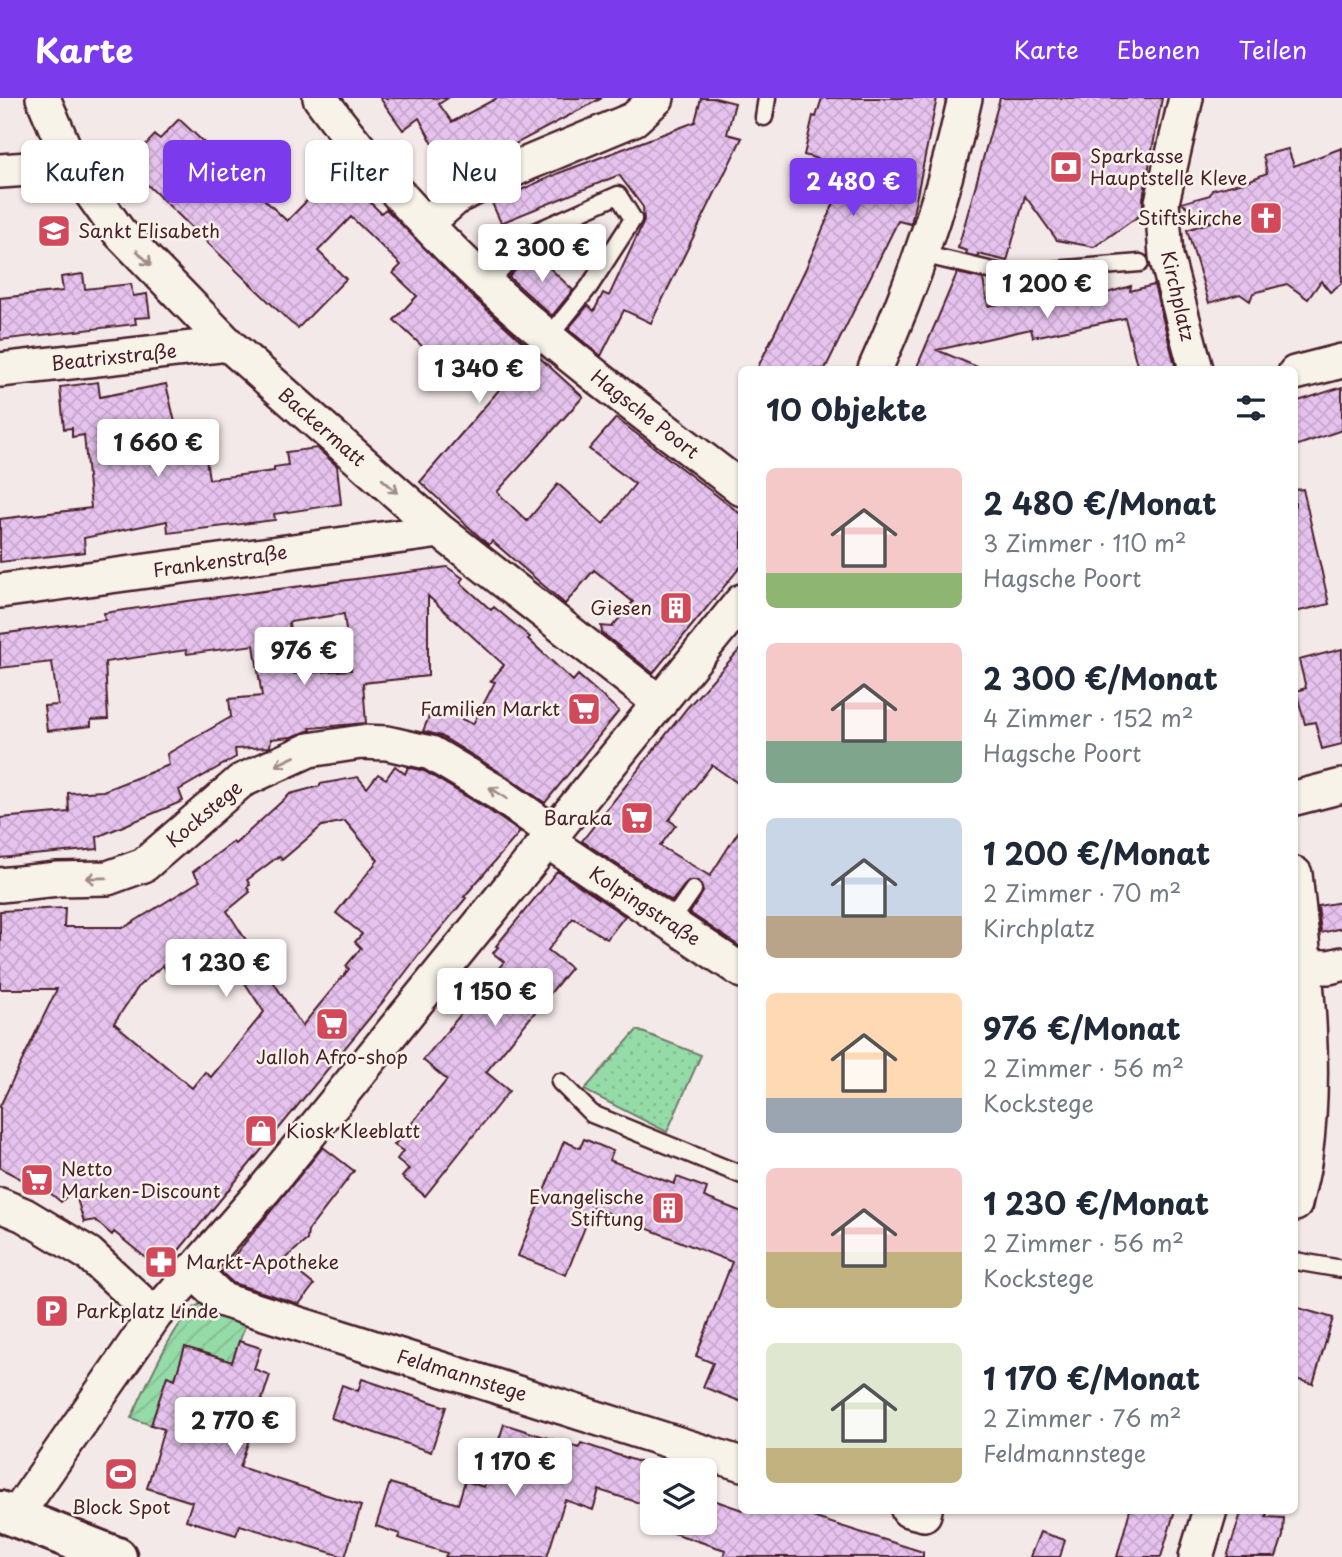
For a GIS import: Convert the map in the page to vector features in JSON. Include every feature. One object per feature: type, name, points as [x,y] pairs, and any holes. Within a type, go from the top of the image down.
[{"type":"main road","points":[[5,1524],[117,1557]]},
{"type":"street","name":"Backermatt","points":[[43,98],[61,140]]},
{"type":"street","name":"Hagsche Poort","points":[[320,98],[381,175],[487,284],[548,338],[738,486]]},
{"type":"street","points":[[426,224],[457,197],[526,164],[634,119],[657,98]]},
{"type":"street","points":[[875,366],[921,254],[957,137],[965,98]]},
{"type":"street","name":"Kirchplatz","points":[[1186,98],[1162,202],[1166,256],[1195,366]]},
{"type":"street","points":[[0,171],[21,170]]},
{"type":"street","name":"Backermatt","points":[[98,203],[119,232],[228,344],[440,531],[660,703]]},
{"type":"street","name":"Beatrixstraße","points":[[0,370],[228,344]]},
{"type":"street","points":[[1298,372],[1342,360]]},
{"type":"street","name":"Frankenstraße","points":[[0,591],[440,531]]},
{"type":"street","points":[[5,1524],[155,1315],[264,1190],[738,605]]},
{"type":"street","name":"Kockstege","points":[[0,885],[108,878],[144,865],[242,781],[309,750],[361,742],[387,743],[431,753],[498,793],[550,837]]},
{"type":"street","points":[[1298,797],[1342,786]]},
{"type":"street","name":"Kolpingstraße","points":[[550,837],[738,968]]},
{"type":"street","points":[[1298,920],[1310,1037],[1310,1105],[1305,1159],[1298,1190]]},
{"type":"street","points":[[1301,966],[1342,964]]},
{"type":"street","points":[[0,1205],[24,1215],[89,1254],[155,1315]]},
{"type":"street","name":"Feldmannstege","points":[[192,1270],[223,1300],[738,1463]]},
{"type":"street","points":[[1196,1557],[1209,1514]]},
{"type":"lane","points":[[764,117],[767,98]]},
{"type":"lane","points":[[487,284],[535,232],[618,195],[633,219],[589,287],[548,338]]},
{"type":"lane","points":[[921,254],[1006,274],[1140,263]]},
{"type":"lane","points":[[670,923],[693,890]]},
{"type":"lane","points":[[560,1082],[592,1114],[738,1173]]},
{"type":"lane","points":[[1298,1262],[1342,1269]]},
{"type":"green space","points":[[637,1030],[701,1055],[667,1132],[584,1090]]},
{"type":"green space","points":[[203,1303],[248,1318],[232,1362],[185,1347],[175,1379],[167,1376],[151,1425],[131,1418],[172,1336],[193,1309]]},
{"type":"building","points":[[380,98],[448,98],[439,104],[452,122],[497,98],[602,98],[521,141],[431,140],[419,118],[403,130]]},
{"type":"building","points":[[701,98],[735,103],[727,134],[742,138],[651,323],[624,310],[601,356],[568,329],[588,305],[594,311],[603,293],[609,296],[644,221],[643,207],[619,175],[501,223],[492,203],[521,203],[521,190],[695,122]]},
{"type":"building","points":[[822,98],[937,98],[911,224],[898,221],[826,366],[758,366],[806,268],[849,168],[804,155],[813,116],[816,117]]},
{"type":"building","name":"Sparkasse Hauptstelle Kleve","points":[[1000,98],[1162,98],[1143,198],[1143,213],[1094,247],[1057,240],[1025,196],[1007,261],[966,254],[967,251],[958,248]]},
{"type":"building","points":[[179,119],[201,140],[163,140],[163,200],[149,186],[149,141],[155,135],[160,139]]},
{"type":"building","name":"Stiftskirche","points":[[1342,148],[1342,283],[1330,292],[1321,281],[1308,299],[1287,284],[1253,293],[1250,301],[1240,294],[1209,303],[1187,230],[1211,222],[1181,203],[1267,173],[1263,155],[1288,149],[1294,166]]},
{"type":"building","points":[[166,203],[268,203],[287,221],[305,203],[371,203],[381,213],[386,209],[474,298],[583,397],[497,492],[527,521],[558,484],[603,524],[635,484],[589,449],[616,418],[738,512],[738,570],[653,673],[602,633],[601,626],[612,627],[633,602],[594,570],[565,604],[492,541],[489,545],[485,542],[420,482],[504,384],[470,352],[451,373],[394,320],[417,296],[393,273],[401,265],[351,217],[318,251],[346,279],[298,328]]},
{"type":"building","points":[[533,252],[573,290],[552,316],[509,277]]},
{"type":"building","points":[[957,273],[983,279],[988,306],[1105,282],[1107,293],[1131,286],[1130,291],[1154,285],[1175,366],[1137,366],[1125,318],[1033,337],[1031,329],[937,350],[975,366],[917,366]]},
{"type":"building","points":[[83,274],[85,289],[131,284],[133,296],[147,294],[150,317],[135,318],[136,324],[0,340],[0,298],[63,291],[61,277]]},
{"type":"building","points":[[98,382],[100,397],[166,384],[184,461],[206,459],[209,479],[274,471],[274,467],[288,465],[286,452],[317,448],[337,466],[341,504],[274,514],[275,520],[168,533],[167,521],[84,538],[85,552],[0,562],[0,519],[91,508],[84,435],[72,437],[72,428],[64,429],[60,387]]},
{"type":"building","points":[[1342,387],[1342,430],[1298,445],[1298,401]]},
{"type":"building","points":[[1303,489],[1329,604],[1298,611],[1298,490]]},
{"type":"building","points":[[447,567],[463,578],[460,582],[491,610],[494,607],[530,637],[528,639],[573,681],[578,675],[619,711],[545,803],[441,736],[423,731],[433,707],[473,724],[495,682],[491,681],[504,665],[428,596],[428,676],[363,683],[366,723],[310,728],[311,730],[291,737],[271,739],[270,747],[235,749],[236,757],[179,790],[183,801],[97,837],[98,849],[0,858],[0,818],[69,812],[68,793],[103,791],[169,765],[167,754],[231,717],[229,699],[262,696],[254,645],[187,654],[186,650],[105,662],[108,719],[91,720],[91,726],[47,731],[44,706],[58,705],[52,662],[0,668],[0,634],[105,620],[104,613]],"holes":[[[344,614],[351,670],[294,674],[289,622]]]},
{"type":"building","points":[[1342,649],[1342,744],[1322,749],[1315,722],[1305,724],[1298,698],[1298,690],[1306,688],[1299,660]]},
{"type":"building","points":[[738,651],[738,783],[712,765],[669,820],[676,825],[660,846],[710,876],[738,832],[738,945],[690,913],[703,892],[698,881],[688,881],[672,901],[582,841],[687,708]]},
{"type":"building","points":[[395,766],[405,774],[408,767],[424,771],[520,832],[464,897],[466,898],[386,998],[162,1271],[95,1220],[84,1222],[74,1189],[61,1202],[44,1188],[35,1189],[0,1168],[0,1106],[57,989],[0,989],[0,911],[65,908],[64,927],[125,927],[200,881],[193,872],[233,842],[235,844],[290,794],[320,784],[358,777],[367,788],[378,774],[386,779]],"holes":[[[345,821],[378,860],[336,913],[362,934],[355,942],[361,948],[346,966],[349,969],[302,1026],[227,911],[250,892],[247,880],[279,856],[282,860],[322,826]],[[218,942],[264,1012],[211,1077],[205,1072],[192,1088],[114,1023],[139,986],[163,965],[167,973]]]},
{"type":"building","points":[[557,871],[625,916],[607,939],[573,918],[548,950],[571,968],[486,1072],[509,1091],[425,1196],[402,1177],[409,1169],[397,1159],[403,1151],[394,1145],[447,1080],[423,1060],[504,962],[493,953],[498,947],[496,946]]},
{"type":"building","points":[[1342,902],[1342,928],[1321,933],[1318,906]]},
{"type":"building","name":"Evangelische Stiftung","points":[[584,1139],[613,1151],[609,1160],[674,1184],[677,1177],[707,1188],[704,1197],[738,1210],[738,1400],[703,1387],[713,1363],[696,1356],[732,1262],[593,1207],[566,1275],[518,1256],[564,1141],[580,1148]]},
{"type":"building","points":[[323,1147],[354,1171],[308,1231],[307,1240],[283,1260],[314,1285],[299,1304],[233,1283],[221,1272]]},
{"type":"building","points":[[1298,1308],[1333,1318],[1313,1384],[1298,1380]]},
{"type":"building","points":[[239,1341],[261,1348],[254,1369],[270,1375],[240,1467],[361,1506],[345,1557],[240,1525],[236,1535],[186,1520],[192,1502],[147,1488],[164,1429],[151,1425],[167,1376],[175,1379],[185,1347],[232,1362]]},
{"type":"building","points":[[362,1379],[446,1407],[431,1452],[331,1418],[342,1385],[358,1391]]},
{"type":"building","points":[[504,1424],[579,1448],[581,1443],[640,1462],[640,1503],[599,1490],[593,1510],[565,1500],[547,1557],[445,1557],[447,1553],[398,1538],[400,1534],[376,1526],[390,1483],[458,1504],[465,1481],[484,1487]]},
{"type":"building","points":[[717,1501],[738,1509],[738,1514],[803,1514],[923,1552],[923,1557],[723,1557],[725,1550],[679,1535],[717,1535]]},
{"type":"building","points":[[1129,1514],[1174,1514],[1161,1557],[1117,1557]]},
{"type":"building","points":[[1241,1514],[1267,1514],[1266,1517],[1284,1518],[1283,1536],[1276,1557],[1227,1557]]},
{"type":"building","points":[[1040,1532],[1065,1540],[1060,1557],[1030,1557]]},
{"type":"place","name":"Sparkasse Hauptstelle Kleve","points":[[1066,167]]},
{"type":"place","name":"Stiftskirche","points":[[1266,218]]},
{"type":"place","name":"Sankt Elisabeth","points":[[54,231]]},
{"type":"place","name":"Giesen","points":[[676,608]]},
{"type":"place","name":"Familien Markt","points":[[584,709]]},
{"type":"place","name":"Baraka","points":[[637,818]]},
{"type":"place","name":"Jalloh Afro-shop","points":[[332,1024]]},
{"type":"place","name":"Kiosk Kleeblatt","points":[[261,1131]]},
{"type":"place","name":"Netto Marken-Discount","points":[[37,1180]]},
{"type":"place","name":"Evangelische Stiftung","points":[[668,1208]]},
{"type":"place","name":"Markt-Apotheke","points":[[161,1262]]},
{"type":"place","name":"Parkplatz Linde","points":[[52,1311]]},
{"type":"place","name":"Block Spot","points":[[121,1474]]}]
